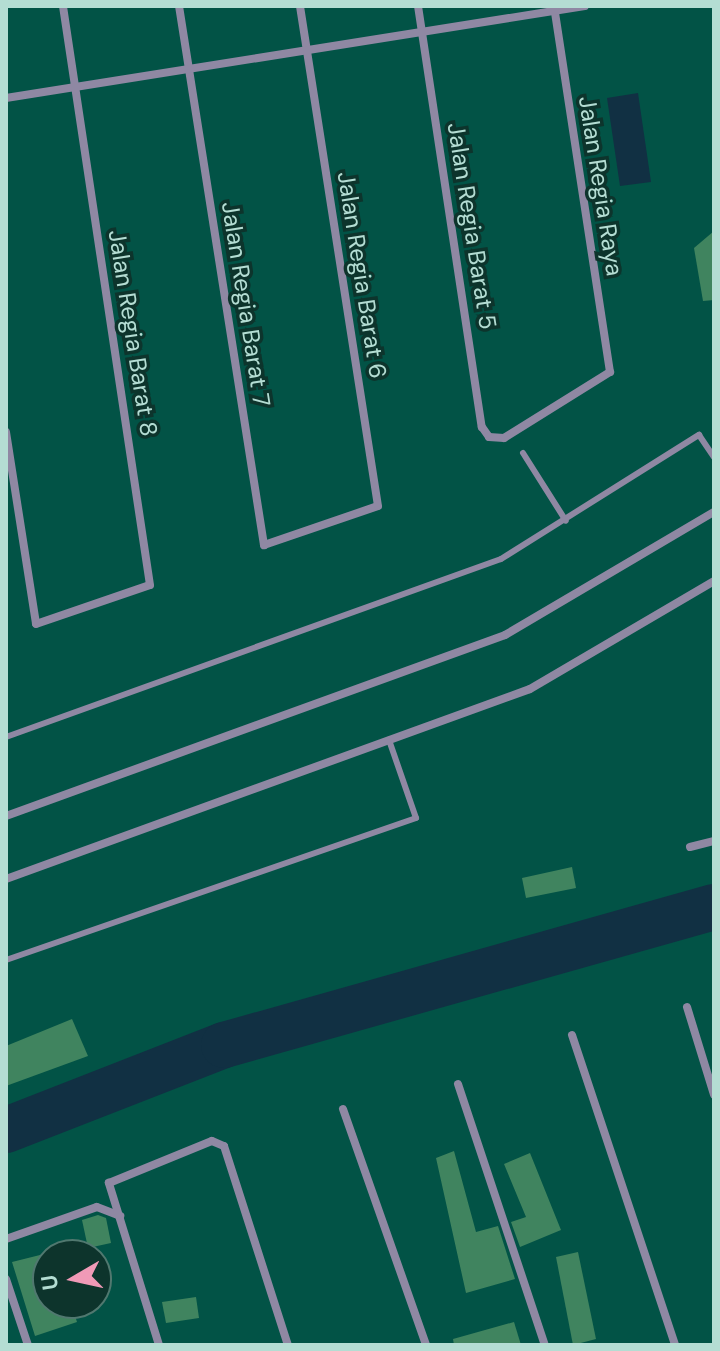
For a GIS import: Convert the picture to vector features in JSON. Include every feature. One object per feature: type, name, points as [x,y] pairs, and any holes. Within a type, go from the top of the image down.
[{"type":"street","name":"Jalan Regia Barat 8","points":[[6,432],[36,624],[150,585],[63,6]]},
{"type":"street","name":"Jalan Regia Barat 7","points":[[179,6],[264,545]]},
{"type":"street","name":"Jalan Regia Barat 6","points":[[264,545],[378,506],[300,6]]},
{"type":"street","name":"Jalan Regia Barat 5","points":[[418,6],[482,427]]},
{"type":"street","points":[[6,98],[307,51],[554,8],[585,6]]},
{"type":"street","name":"Jalan Regia Raya","points":[[482,427],[489,437],[504,438],[610,372],[554,8]]},
{"type":"street","points":[[6,816],[505,635],[714,512]]},
{"type":"street","points":[[6,879],[530,689],[714,581]]},
{"type":"street","points":[[690,847],[714,841]]},
{"type":"street","points":[[687,1007],[714,1095]]},
{"type":"street","points":[[572,1035],[675,1345]]},
{"type":"street","points":[[458,1084],[545,1345]]},
{"type":"street","points":[[343,1109],[426,1345]]},
{"type":"street","points":[[159,1345],[111,1178],[217,1141],[288,1345]]},
{"type":"street","points":[[6,1239],[97,1207],[120,1217]]},
{"type":"street","points":[[6,1279],[28,1345]]},
{"type":"lane","points":[[6,737],[408,597],[501,559],[699,435],[714,457]]},
{"type":"lane","points":[[523,453],[566,521]]},
{"type":"lane","points":[[6,960],[416,818],[389,740]]},
{"type":"water","points":[[638,93],[651,182],[620,186],[607,98]]},
{"type":"building","points":[[714,231],[714,300],[703,301],[694,248]]},
{"type":"building","points":[[572,867],[576,888],[526,898],[522,878]]},
{"type":"building","points":[[72,1019],[88,1056],[6,1086],[6,1046]]},
{"type":"building","points":[[454,1151],[476,1232],[498,1226],[515,1279],[466,1293],[436,1158]]},
{"type":"building","points":[[530,1153],[561,1230],[520,1247],[511,1222],[526,1217],[504,1164]]},
{"type":"building","points":[[98,1215],[106,1218],[110,1239],[86,1239],[82,1220]]},
{"type":"building","points":[[578,1252],[596,1339],[573,1345],[556,1257]]},
{"type":"building","points":[[32,1257],[32,1319],[76,1319],[77,1322],[35,1336],[12,1262]]},
{"type":"building","points":[[196,1297],[199,1318],[166,1323],[162,1302]]},
{"type":"building","points":[[514,1322],[521,1345],[454,1345],[453,1339]]},
{"type":"waterway","points":[[6,1130],[224,1045],[714,907]]}]
